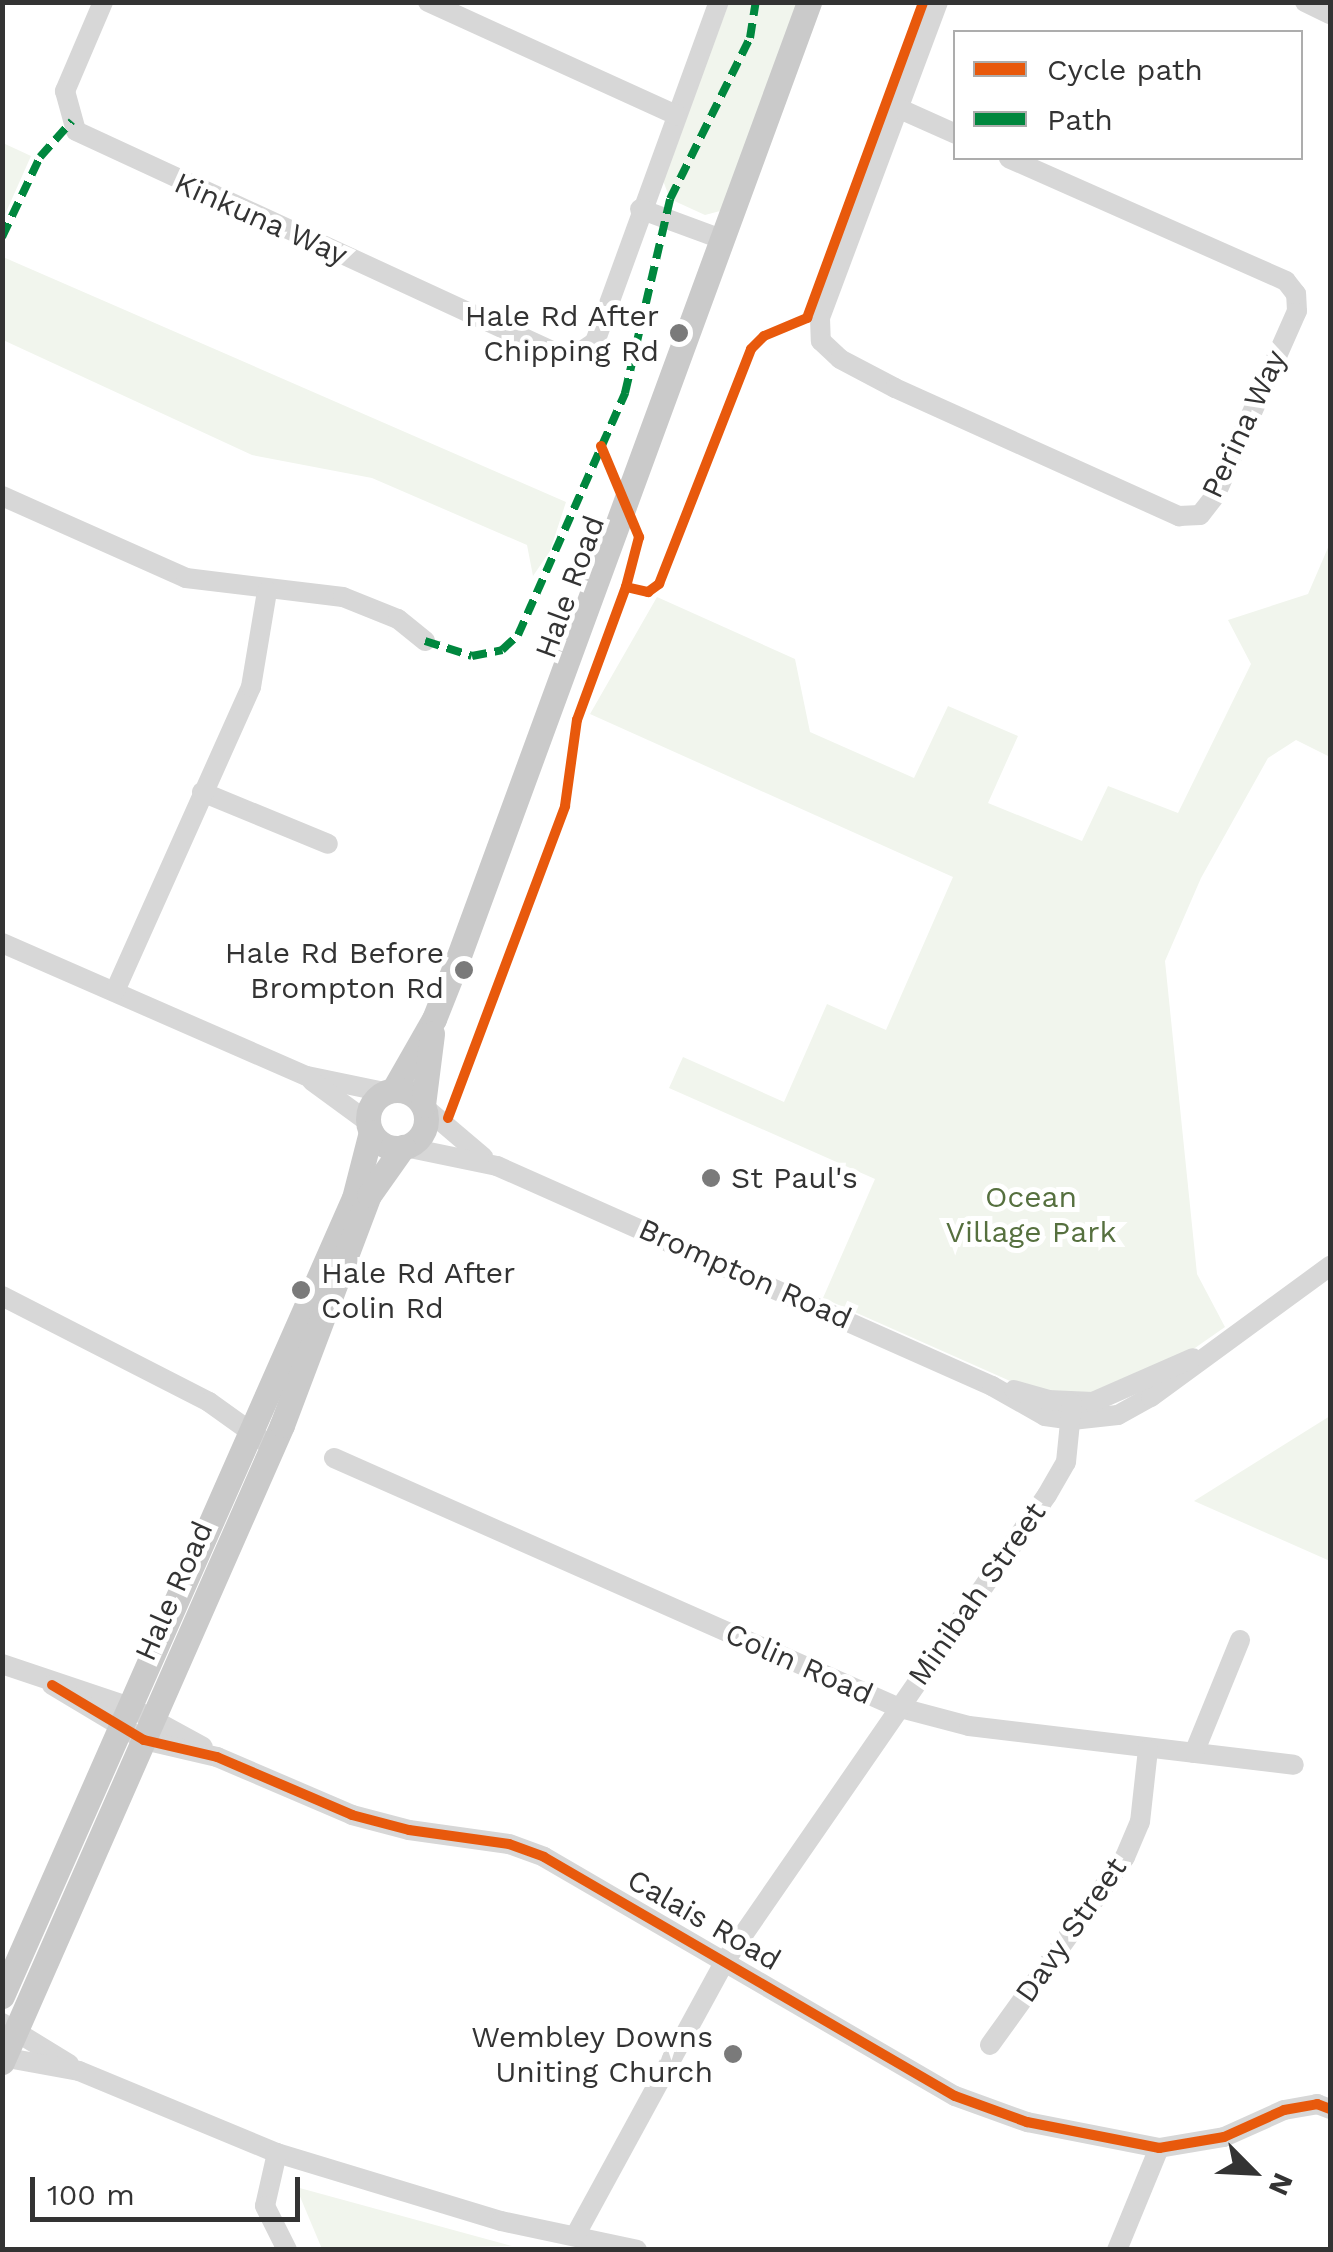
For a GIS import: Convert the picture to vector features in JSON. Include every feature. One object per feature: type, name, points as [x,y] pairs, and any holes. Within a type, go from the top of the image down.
[{"type":"main road","name":"Hale Road","points":[[389,1091],[434,1019],[810,2]]},
{"type":"main road","name":"Hale Road","points":[[423,1106],[434,1019]]},
{"type":"main road","points":[[389,1091],[423,1106],[421,1135],[404,1147],[384,1145],[369,1127],[389,1091]]},
{"type":"main road","name":"Hale Road","points":[[266,1430],[354,1198],[369,1127]]},
{"type":"main road","name":"Hale Road","points":[[3,2059],[10,2026],[137,1724],[368,1195],[404,1147]]},
{"type":"main road","name":"Hale Road","points":[[2,1996],[137,1724]]},
{"type":"street","name":"Kinkuna Way","points":[[103,2],[65,91],[76,131],[552,352],[576,355],[595,342],[640,210]]},
{"type":"street","points":[[428,2],[676,115]]},
{"type":"street","points":[[719,2],[640,210],[724,240]]},
{"type":"street","points":[[938,2],[900,109],[953,133]]},
{"type":"street","points":[[1305,2],[1330,14]]},
{"type":"street","name":"Perina Way","points":[[900,109],[820,318],[821,341],[840,359],[930,404],[1180,516],[1200,514],[1215,496],[1297,311],[1296,294],[1286,281],[1014,160]]},
{"type":"street","points":[[2,496],[186,578],[267,591],[343,597],[398,618],[425,641]]},
{"type":"street","points":[[115,992],[251,688],[267,591]]},
{"type":"street","points":[[202,792],[328,844]]},
{"type":"street","points":[[2,943],[307,1076],[389,1091]]},
{"type":"street","points":[[307,1076],[369,1127]]},
{"type":"street","name":"Brompton Road","points":[[423,1106],[497,1166]]},
{"type":"street","name":"Brompton Road","points":[[404,1147],[497,1166],[992,1386],[1072,1412]]},
{"type":"street","points":[[1072,1412],[1115,1397],[1210,1350],[1330,1266]]},
{"type":"street","points":[[2,1296],[266,1430]]},
{"type":"street","name":"Minibah Street","points":[[575,2236],[725,1961],[897,1707],[1048,1495],[1066,1462],[1072,1412]]},
{"type":"street","name":"Colin Road","points":[[334,1458],[897,1707],[969,1726],[1294,1765]]},
{"type":"street","points":[[1194,1753],[1240,1640]]},
{"type":"street","name":"Calais Road","points":[[2,1664],[352,1815],[409,1830],[510,1844],[544,1856],[955,2096],[1027,2122],[1159,2148],[1224,2137],[1284,2110],[1317,2104],[1330,2109]]},
{"type":"street","name":"Davy Street","points":[[990,2045],[1124,1856],[1140,1822],[1148,1750]]},
{"type":"street","points":[[10,2026],[79,2071],[277,2153],[501,2221],[637,2250]]},
{"type":"street","points":[[3,2059],[79,2071]]},
{"type":"street","points":[[1118,2250],[1159,2148]]},
{"type":"street","points":[[277,2153],[265,2206],[287,2250]]},
{"type":"green space","points":[[729,3],[802,3],[724,210],[705,215],[670,199],[662,178]]},
{"type":"green space","points":[[3,143],[31,156],[3,219]]},
{"type":"green space","points":[[3,257],[566,502],[550,551],[533,576],[527,545],[372,478],[252,455],[3,340]]},
{"type":"green space","name":"Ocean Village Park","points":[[1330,543],[1330,757],[1296,740],[1268,758],[1201,878],[1165,961],[1197,1274],[1225,1327],[1172,1364],[1093,1397],[1026,1388],[823,1298],[875,1179],[669,1088],[683,1057],[784,1102],[827,1004],[886,1030],[953,877],[590,714],[657,597],[795,659],[810,732],[914,778],[948,706],[1018,736],[988,803],[1082,841],[1108,786],[1178,813],[1251,664],[1228,620],[1308,594]]},
{"type":"green space","points":[[1330,1416],[1330,1561],[1194,1501]]},
{"type":"green space","points":[[296,2187],[512,2246],[322,2249]]},
{"type":"marked path","points":[[425,641],[472,656],[502,650],[518,635],[625,393],[670,199],[750,38],[756,2]]},
{"type":"marked path","points":[[2,237],[40,157],[72,121]]},
{"type":"cycle path","points":[[448,1118],[565,806],[577,720],[626,587],[648,592],[659,584],[751,349],[764,336],[807,318],[923,2]]},
{"type":"cycle path","points":[[601,446],[639,537],[626,587]]},
{"type":"cycle path","points":[[52,1685],[144,1740],[217,1757],[352,1815],[409,1830],[509,1844],[544,1857],[955,2096],[1027,2122],[1159,2148],[1224,2137],[1284,2110],[1317,2104],[1330,2109]]},
{"type":"place","name":"Hale Rd After Chipping Rd","points":[[679,333]]},
{"type":"place","name":"Hale Rd Before Brompton Rd","points":[[464,970]]},
{"type":"place","name":"St Paul's","points":[[711,1178]]},
{"type":"place","name":"Hale Rd After Colin Rd","points":[[301,1290]]},
{"type":"place","name":"Wembley Downs Uniting Church","points":[[733,2054]]}]
